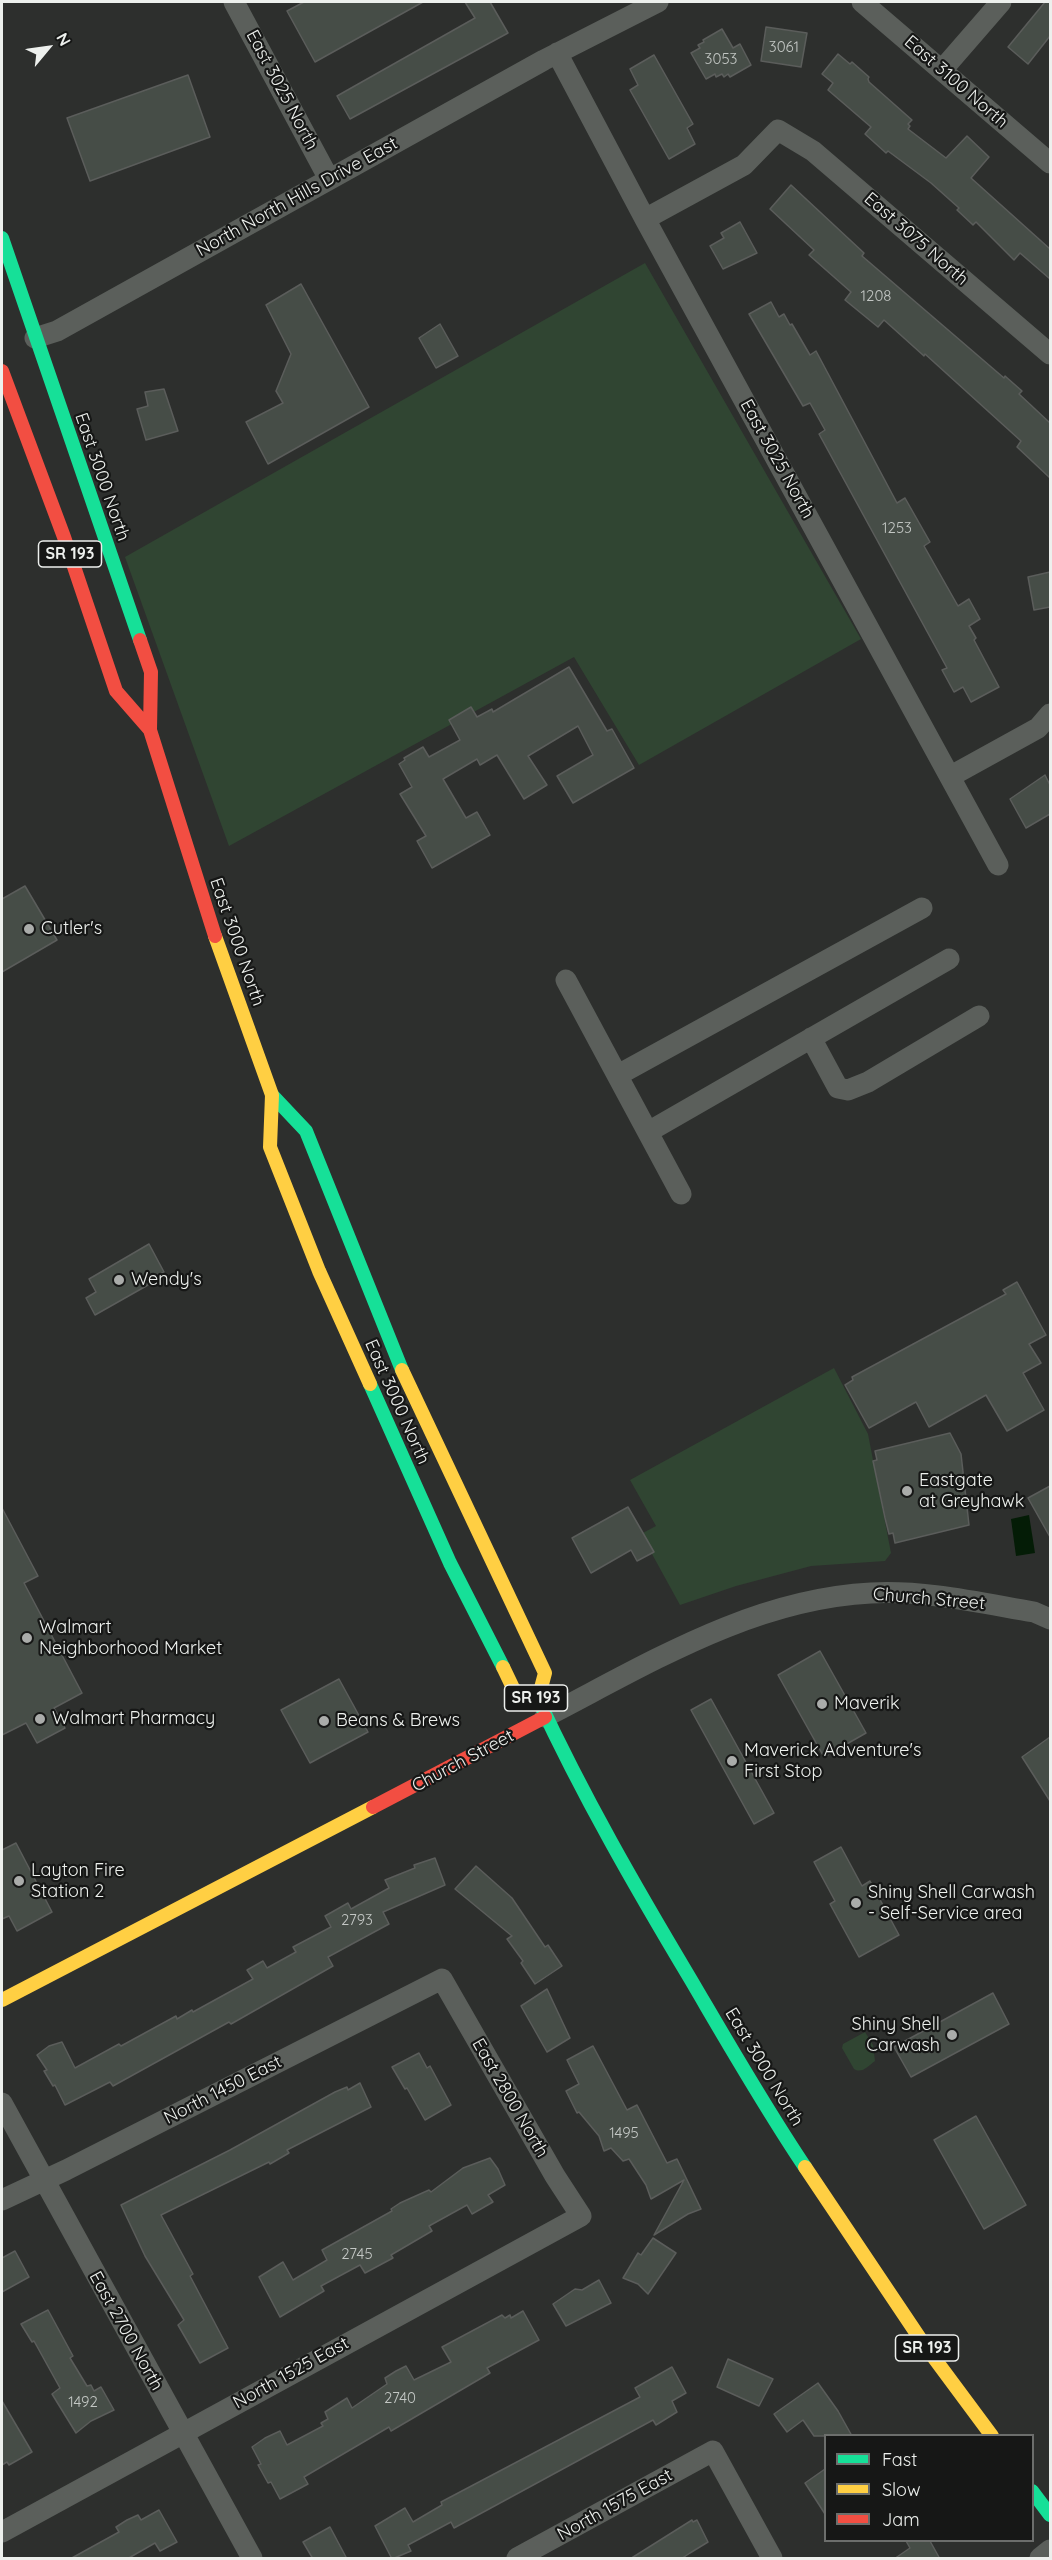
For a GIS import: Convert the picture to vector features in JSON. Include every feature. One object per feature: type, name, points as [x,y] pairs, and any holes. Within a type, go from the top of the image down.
[{"type":"main road","name":"East 3000 North","points":[[2,238],[26,334],[151,672],[150,730],[223,961],[272,1095],[270,1147],[319,1271],[450,1563],[514,1690],[542,1708],[647,1906],[775,2122],[923,2343],[991,2434]]},
{"type":"main road","name":"East 3000 North","points":[[2,370],[64,537],[116,691],[150,730]]},
{"type":"main road","points":[[2,370],[19,376]]},
{"type":"main road","points":[[137,689],[150,702]]},
{"type":"main road","name":"East 3000 North","points":[[272,1095],[306,1131],[412,1394],[545,1673],[542,1708]]},
{"type":"main road","name":"Church Street","points":[[2,2000],[542,1708]]},
{"type":"main road","points":[[1034,2494],[1050,2515]]},
{"type":"street","name":"East 3025 North","points":[[234,2],[329,179]]},
{"type":"street","name":"North North Hills Drive East","points":[[26,334],[57,331],[558,53],[658,2]]},
{"type":"street","name":"East 3100 North","points":[[862,2],[1050,162]]},
{"type":"street","points":[[942,70],[1001,2]]},
{"type":"street","name":"East 3025 North","points":[[558,53],[645,219],[998,865]]},
{"type":"street","name":"East 3075 North","points":[[645,219],[744,165],[778,130],[813,151],[1050,354]]},
{"type":"street","points":[[951,776],[1038,728],[1050,714]]},
{"type":"street","points":[[618,1075],[922,908]]},
{"type":"street","points":[[648,1132],[949,959]]},
{"type":"street","points":[[566,980],[681,1194]]},
{"type":"street","points":[[811,1038],[838,1088],[848,1090],[868,1082],[979,1016]]},
{"type":"street","name":"Church Street","points":[[542,1708],[667,1652],[759,1615],[830,1598],[871,1593],[910,1594],[1034,1612],[1050,1619]]},
{"type":"street","name":"North 1450 East","points":[[2,2200],[442,1978]]},
{"type":"street","name":"East 2800 North","points":[[442,1978],[555,2176],[581,2216]]},
{"type":"street","name":"East 2700 North","points":[[2,2103],[42,2181],[252,2559]]},
{"type":"street","name":"North 1525 East","points":[[2,2532],[581,2216]]},
{"type":"street","name":"North 1575 East","points":[[517,2559],[713,2451],[772,2559]]},
{"type":"street","points":[[1040,2559],[1050,2550]]},
{"type":"shaded area","points":[[645,263],[861,639],[639,765],[574,657],[229,846],[125,557]]},
{"type":"shaded area","points":[[834,1368],[868,1434],[891,1553],[885,1561],[811,1566],[736,1586],[680,1605],[641,1534],[656,1526],[630,1480]]},
{"type":"shaded area","points":[[1029,1515],[1035,1553],[1016,1556],[1011,1519]]},
{"type":"shaded area","points":[[865,2032],[873,2045],[875,2061],[860,2071],[854,2069],[842,2048],[843,2044]]},
{"type":"building","points":[[304,2],[423,2],[315,62],[287,11]]},
{"type":"building","points":[[465,2],[490,2],[508,33],[350,119],[337,96],[475,18]]},
{"type":"building","points":[[1045,2],[1050,2],[1050,36],[1028,64],[1008,47]]},
{"type":"building","points":[[766,27],[807,33],[801,67],[761,61]]},
{"type":"building","points":[[722,29],[733,48],[740,44],[751,65],[730,77],[728,74],[724,77],[722,74],[716,77],[715,74],[706,79],[691,53],[700,48],[698,45],[704,42],[703,40]]},
{"type":"building","points":[[838,54],[850,64],[852,62],[869,77],[869,82],[912,120],[908,124],[910,126],[908,129],[946,158],[967,136],[989,157],[971,178],[1050,249],[1050,279],[1020,253],[1014,260],[976,222],[973,225],[957,210],[959,208],[931,183],[888,151],[886,153],[865,134],[871,127],[828,90],[833,83],[822,74]]},
{"type":"building","points":[[654,55],[693,124],[687,128],[695,144],[669,159],[630,90],[638,85],[630,69]]},
{"type":"building","points":[[188,75],[210,137],[90,181],[67,118]]},
{"type":"building","points":[[791,185],[864,253],[862,256],[1022,391],[1019,394],[1050,423],[1050,478],[1017,447],[1021,441],[925,354],[924,356],[884,320],[878,327],[845,300],[851,292],[809,255],[814,250],[770,209]]},
{"type":"building","points":[[740,222],[757,253],[723,269],[710,246],[724,238],[721,233]]},
{"type":"building","points":[[301,284],[369,407],[268,464],[246,422],[283,403],[276,391],[291,354],[266,305]]},
{"type":"building","points":[[771,302],[779,317],[784,314],[790,325],[792,324],[810,355],[816,351],[897,503],[905,498],[930,542],[924,546],[958,606],[969,599],[980,619],[969,626],[999,687],[971,702],[963,687],[954,692],[942,670],[947,668],[819,434],[825,430],[810,403],[803,406],[749,314]]},
{"type":"building","points":[[440,324],[458,356],[436,368],[419,338]]},
{"type":"building","points":[[164,389],[178,431],[146,440],[137,409],[148,406],[145,392]]},
{"type":"building","points":[[1050,572],[1050,607],[1034,610],[1028,577]]},
{"type":"building","points":[[569,667],[607,731],[612,729],[634,768],[573,803],[557,776],[593,755],[578,726],[528,756],[547,785],[524,799],[497,755],[480,765],[477,759],[443,779],[466,818],[477,812],[490,835],[432,868],[417,841],[426,836],[400,794],[412,787],[399,764],[405,760],[404,758],[423,747],[429,757],[460,740],[449,720],[471,707],[477,717],[492,709],[493,712]]},
{"type":"building","points":[[1045,775],[1050,785],[1050,814],[1026,828],[1010,799]]},
{"type":"building","name":"Cutler's","points":[[25,886],[57,940],[2,972],[2,899]]},
{"type":"building","name":"Wendy's","points":[[149,1244],[164,1272],[146,1282],[148,1285],[95,1315],[86,1298],[96,1292],[89,1279]]},
{"type":"building","points":[[1017,1282],[1046,1335],[1029,1344],[1041,1363],[1023,1373],[1044,1410],[1007,1431],[986,1395],[929,1427],[916,1402],[869,1428],[845,1385],[853,1380],[852,1377],[1006,1294],[1003,1290]]},
{"type":"building","name":"Eastgate at Greyhawk","points":[[950,1433],[961,1454],[969,1525],[895,1543],[893,1533],[889,1534],[885,1518],[873,1461],[877,1460],[875,1451]]},
{"type":"building","points":[[1050,1486],[1050,1537],[1028,1498]]},
{"type":"building","points":[[628,1507],[654,1552],[637,1561],[631,1550],[591,1573],[572,1538]]},
{"type":"building","name":"Walmart Neighborhood Market","points":[[2,1508],[38,1576],[24,1583],[82,1693],[54,1708],[65,1728],[37,1743],[26,1723],[2,1735]]},
{"type":"building","name":"Maverik","points":[[820,1651],[866,1733],[824,1757],[778,1675]]},
{"type":"building","name":"Beans & Brews","points":[[339,1679],[368,1732],[310,1763],[281,1710]]},
{"type":"building","name":"Maverick Adventure's First Stop","points":[[711,1699],[774,1813],[754,1824],[691,1710]]},
{"type":"building","points":[[1050,1737],[1050,1801],[1022,1757]]},
{"type":"building","name":"Layton Fire Station 2","points":[[16,1843],[52,1912],[17,1931],[9,1916],[2,1919],[2,1850]]},
{"type":"building","name":"Shiny Shell Carwash - Self-Service area","points":[[841,1847],[862,1886],[870,1881],[899,1935],[859,1957],[830,1904],[835,1901],[814,1862]]},
{"type":"building","points":[[435,1858],[445,1885],[383,1912],[389,1924],[328,1957],[333,1966],[231,2024],[229,2022],[113,2086],[110,2082],[65,2105],[55,2085],[53,2086],[44,2071],[47,2070],[37,2055],[49,2046],[62,2042],[75,2068],[176,2016],[177,2019],[192,2010],[193,2012],[253,1979],[247,1970],[263,1961],[267,1968],[296,1952],[293,1947],[331,1927],[325,1916],[348,1903],[351,1909],[389,1888],[385,1880],[415,1868],[414,1865]]},
{"type":"building","points":[[476,1866],[512,1898],[545,1947],[548,1945],[562,1966],[535,1984],[521,1963],[523,1961],[507,1939],[512,1936],[455,1889]]},
{"type":"building","points":[[547,1989],[570,2038],[547,2052],[521,2006]]},
{"type":"building","name":"Shiny Shell Carwash","points":[[993,1993],[1009,2024],[911,2077],[894,2047]]},
{"type":"building","points":[[593,2046],[627,2110],[637,2105],[667,2163],[677,2159],[701,2209],[688,2214],[654,2235],[684,2180],[651,2199],[646,2185],[629,2159],[623,2161],[611,2148],[604,2151],[599,2136],[579,2112],[577,2113],[566,2091],[579,2084],[567,2060]]},
{"type":"building","points":[[419,2053],[427,2068],[430,2066],[451,2105],[425,2120],[392,2067]]},
{"type":"building","points":[[360,2083],[371,2107],[287,2150],[289,2153],[270,2164],[269,2162],[161,2215],[193,2274],[190,2276],[228,2348],[200,2363],[178,2325],[184,2320],[145,2256],[121,2205],[230,2150],[335,2092],[347,2087],[348,2090]]},
{"type":"building","points":[[976,2116],[1026,2205],[984,2229],[934,2140]]},
{"type":"building","points":[[490,2158],[505,2185],[488,2195],[493,2202],[472,2214],[467,2205],[429,2226],[432,2231],[391,2255],[393,2258],[365,2273],[360,2265],[321,2286],[324,2291],[280,2317],[259,2277],[283,2262],[293,2280],[327,2260],[322,2250],[392,2211],[391,2209],[400,2203],[429,2190],[431,2192],[463,2168]]},
{"type":"building","points":[[653,2238],[676,2253],[648,2294],[638,2284],[623,2278],[638,2253],[641,2255]]},
{"type":"building","points":[[15,2251],[29,2277],[2,2292],[2,2258]]},
{"type":"building","points":[[599,2280],[611,2303],[566,2326],[553,2304],[575,2289],[582,2290]]},
{"type":"building","points":[[48,2310],[73,2356],[70,2358],[87,2386],[91,2385],[94,2391],[101,2387],[114,2410],[91,2421],[76,2433],[52,2394],[60,2388],[34,2341],[32,2342],[21,2324]]},
{"type":"building","points":[[523,2311],[539,2340],[487,2368],[490,2373],[391,2431],[389,2427],[304,2477],[308,2484],[280,2499],[271,2482],[268,2483],[258,2465],[261,2464],[252,2447],[265,2438],[280,2431],[287,2445],[323,2426],[321,2423],[328,2419],[325,2412],[347,2398],[352,2408],[387,2384],[385,2378],[406,2366],[414,2380],[451,2362],[442,2347],[502,2315],[505,2318],[510,2315],[511,2318]]},
{"type":"building","points":[[728,2359],[773,2379],[759,2406],[717,2387]]},
{"type":"building","points":[[672,2367],[686,2393],[672,2401],[677,2412],[656,2425],[653,2420],[454,2528],[451,2522],[408,2545],[411,2551],[392,2559],[375,2526],[405,2508],[413,2522],[442,2505],[441,2502],[640,2397],[635,2388]]},
{"type":"building","points":[[818,2383],[851,2434],[814,2436],[803,2420],[787,2432],[774,2414]]},
{"type":"building","points":[[2,2401],[32,2452],[9,2465],[7,2462],[2,2465]]},
{"type":"building","points":[[824,2470],[824,2512],[805,2483]]},
{"type":"building","points":[[159,2510],[177,2542],[160,2551],[155,2543],[127,2559],[70,2559],[119,2532],[116,2527],[127,2520],[138,2515],[141,2520]]},
{"type":"building","points":[[692,2520],[693,2522],[697,2520],[708,2542],[681,2559],[630,2559]]},
{"type":"building","points":[[330,2527],[347,2559],[313,2559],[303,2542]]},
{"type":"building","points":[[907,2542],[931,2542],[940,2559],[894,2559],[910,2548]]},
{"type":"traffic: fast","points":[[2,238],[140,640]]},
{"type":"traffic: fast","points":[[272,1095],[306,1131],[402,1370]]},
{"type":"traffic: fast","points":[[370,1384],[450,1563],[503,1667]]},
{"type":"traffic: fast","points":[[538,1699],[573,1771],[630,1876],[746,2074],[805,2167]]},
{"type":"traffic: fast","points":[[1034,2494],[1050,2515]]},
{"type":"traffic: slow","points":[[215,936],[272,1095],[270,1147],[319,1271],[370,1384]]},
{"type":"traffic: slow","points":[[402,1370],[545,1673],[538,1699],[514,1690],[503,1667]]},
{"type":"traffic: slow","points":[[2,2000],[373,1807]]},
{"type":"traffic: slow","points":[[805,2167],[923,2343],[991,2434]]},
{"type":"traffic: jam","points":[[2,371],[64,537],[116,691],[150,730]]},
{"type":"traffic: jam","points":[[140,640],[151,672],[150,730],[215,936]]},
{"type":"traffic: jam","points":[[373,1807],[545,1717]]},
{"type":"place","name":"Cutler's","points":[[29,929]]},
{"type":"place","name":"Wendy's","points":[[119,1280]]},
{"type":"place","name":"Eastgate at Greyhawk","points":[[907,1491]]},
{"type":"place","name":"Walmart Neighborhood Market","points":[[27,1638]]},
{"type":"place","name":"Maverik","points":[[822,1704]]},
{"type":"place","name":"Walmart Pharmacy","points":[[40,1719]]},
{"type":"place","name":"Beans & Brews","points":[[324,1721]]},
{"type":"place","name":"Maverick Adventure's First Stop","points":[[732,1761]]},
{"type":"place","name":"Layton Fire Station 2","points":[[19,1881]]},
{"type":"place","name":"Shiny Shell Carwash - Self-Service area","points":[[856,1903]]},
{"type":"place","name":"Shiny Shell Carwash","points":[[952,2035]]}]
